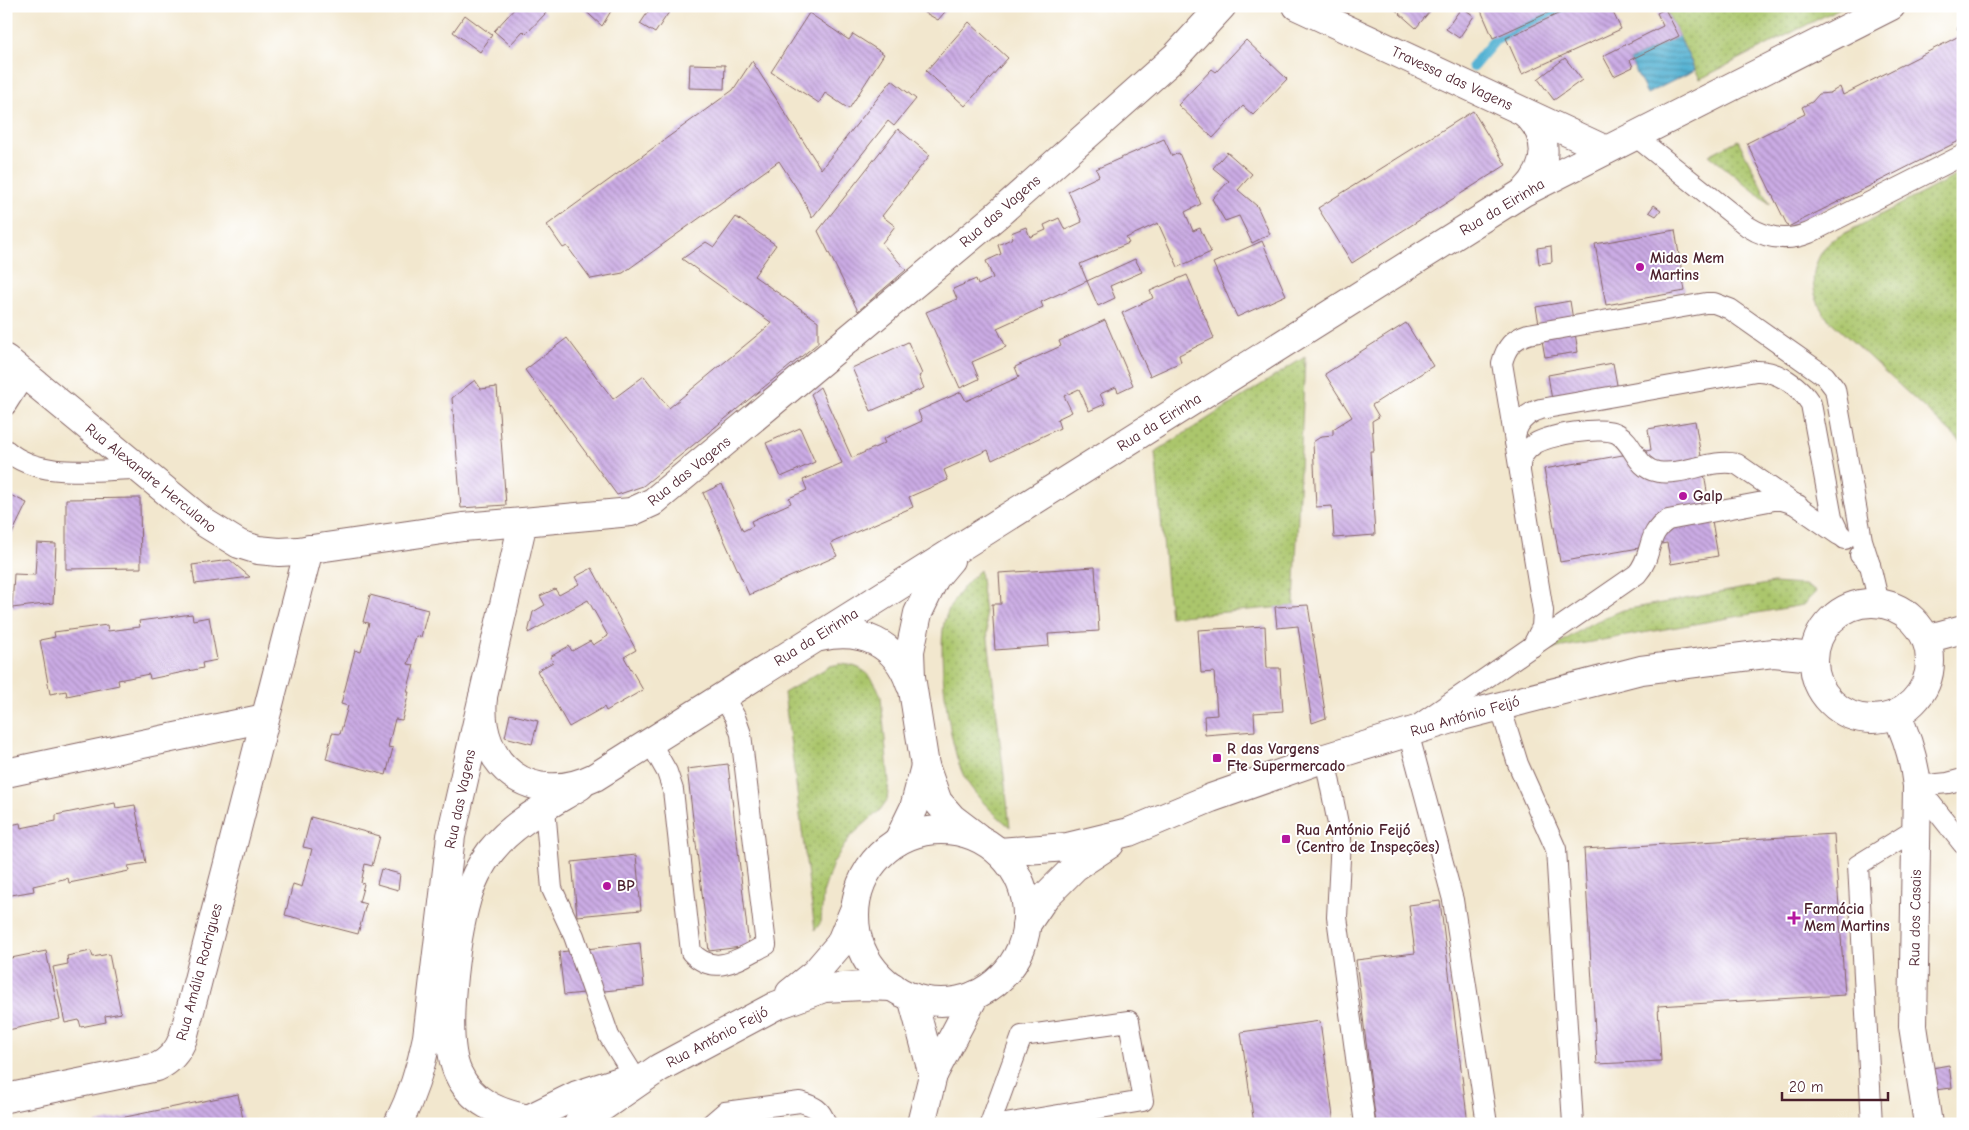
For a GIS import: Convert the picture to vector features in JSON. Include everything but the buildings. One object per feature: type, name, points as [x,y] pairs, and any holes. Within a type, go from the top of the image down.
[{"type":"street","name":"Rua das Vagens","points":[[398,1124],[414,1088],[425,1046],[451,836],[523,522],[631,512],[653,502],[996,216],[1176,56],[1222,6]]},
{"type":"street","name":"Travessa das Vagens","points":[[1297,6],[1606,150]]},
{"type":"street","name":"Rua da Eirinha","points":[[482,697],[481,716],[484,735],[492,754],[505,768],[521,780],[539,786],[558,788],[577,785],[595,777],[1524,192],[1891,6]]},
{"type":"street","points":[[1524,112],[1538,126],[1543,137],[1545,150],[1539,173],[1524,192]]},
{"type":"street","name":"Rua Alexandre Herculano","points":[[16,367],[205,523],[239,544],[258,550],[278,552],[309,549],[463,527],[523,522]]},
{"type":"street","points":[[976,837],[951,830],[923,831],[898,841],[877,858],[862,880],[856,906],[856,930],[863,952],[876,972],[902,992],[933,1002],[955,1001],[975,995],[995,983],[1010,967],[1021,947],[1026,925],[1025,898],[1016,873],[999,852],[952,818],[938,802],[925,766],[911,677],[910,651],[914,626],[923,601],[935,578],[951,558],[981,534]]},
{"type":"street","name":"Rua Amália Rodrigues","points":[[6,1098],[157,1067],[169,1061],[178,1050],[183,1038],[309,549]]},
{"type":"street","points":[[1879,603],[1899,609],[1915,622],[1926,639],[1930,657],[1929,674],[1922,691],[1911,704],[1896,714],[1880,719],[1863,719],[1846,713],[1832,704],[1822,690],[1815,674],[1814,657],[1819,638],[1829,623],[1843,611],[1860,604],[1879,603]]},
{"type":"street","points":[[1926,639],[1963,629]]},
{"type":"street","points":[[815,638],[836,633],[855,634],[872,639],[887,648],[900,662],[914,695]]},
{"type":"street","name":"Rua António Feijó","points":[[999,852],[1067,847],[1129,832],[1211,798],[1325,758],[1500,706],[1641,670],[1773,653],[1814,657]]},
{"type":"street","name":"Rua dos Casais","points":[[1896,714],[1907,735],[1914,762],[1917,786],[1913,1026],[1928,1124]]},
{"type":"street","points":[[6,773],[265,718]]},
{"type":"street","points":[[898,841],[914,808],[925,766]]},
{"type":"street","points":[[523,1121],[487,1106],[471,1092],[458,1074],[451,1054],[449,1031],[460,933],[467,898],[475,878],[492,850],[503,838],[545,808],[595,777]]},
{"type":"street","name":"Rua António Feijó","points":[[1026,925],[1045,897],[1075,867],[1129,832]]},
{"type":"street","name":"Rua António Feijó","points":[[775,1006],[814,973],[840,944],[856,906]]},
{"type":"street","name":"Rua António Feijó","points":[[523,1121],[577,1095],[646,1072],[775,1006],[824,988],[863,986],[902,992]]},
{"type":"street","points":[[902,992],[933,1075]]},
{"type":"street","points":[[920,1124],[933,1075],[975,995]]},
{"type":"street","name":"Rua António Feijó","points":[[578,1124],[646,1072]]},
{"type":"lane","points":[[1635,136],[1747,226],[1763,235],[1782,239],[1810,232],[1963,155]]},
{"type":"lane","points":[[1531,648],[1542,627],[1543,611],[1502,363],[1508,347],[1513,341],[1528,334],[1706,303],[1722,305],[1825,376],[1835,389],[1862,540],[1879,603]]},
{"type":"lane","points":[[6,405],[16,367]]},
{"type":"lane","points":[[1515,445],[1514,437],[1520,422],[1533,411],[1756,371],[1772,372],[1801,391],[1811,404],[1832,518],[1839,533],[1870,565]]},
{"type":"lane","points":[[1520,476],[1520,467],[1525,452],[1538,441],[1604,430],[1620,435],[1639,461],[1652,471],[1668,472],[1730,462],[1745,468],[1845,539]]},
{"type":"lane","points":[[6,450],[28,462],[62,470],[139,469]]},
{"type":"lane","points":[[1487,1124],[1453,900],[1408,732],[1638,574],[1647,561],[1655,530],[1668,520],[1774,500],[1782,500],[1798,505]]},
{"type":"lane","points":[[650,742],[667,772],[673,790],[691,952],[699,960],[712,965],[727,964],[766,945],[742,734],[723,696]]},
{"type":"lane","points":[[1500,706],[1518,764],[1556,849],[1573,1124]]},
{"type":"lane","points":[[1325,758],[1341,839],[1337,917],[1366,1124]]},
{"type":"lane","points":[[1917,786],[1948,783],[1963,779]]},
{"type":"lane","points":[[1917,786],[1963,844]]},
{"type":"lane","points":[[545,808],[552,889],[574,936],[609,1036],[646,1072]]},
{"type":"lane","points":[[1872,1124],[1858,865],[1916,829]]},
{"type":"lane","points":[[990,1124],[1022,1036],[1129,1021],[1144,1101],[1005,1124]]},
{"type":"lane","points":[[711,1124],[725,1112],[800,1102],[812,1105],[818,1109],[826,1124]]},
{"type":"green space","points":[[1664,6],[1844,6],[1700,79]]},
{"type":"green space","points":[[1738,140],[1770,204],[1709,155]]},
{"type":"green space","points":[[1963,172],[1963,444],[1826,317],[1816,298],[1813,278],[1818,259],[1830,241]]},
{"type":"green space","points":[[1305,357],[1294,606],[1170,617],[1155,452]]},
{"type":"green space","points":[[980,570],[1010,827],[975,793],[960,767],[954,748],[943,676],[942,653],[945,619],[959,592]]},
{"type":"green space","points":[[1773,583],[1805,585],[1816,592],[1803,605],[1551,649],[1590,624],[1623,610]]},
{"type":"green space","points":[[840,664],[861,669],[866,673],[875,683],[881,697],[889,782],[887,800],[880,810],[850,837],[833,863],[823,893],[821,922],[815,930],[784,693],[830,666]]},
{"type":"water","points":[[1679,36],[1695,70],[1647,94],[1630,60]]},
{"type":"waterway","points":[[1473,66],[1495,40],[1569,6]]},
{"type":"place","name":"Midas Mem Martins","points":[[1640,267]]},
{"type":"place","name":"Galp","points":[[1683,496]]},
{"type":"place","name":"R das Vargens Fte Supermercado","points":[[1217,758]]},
{"type":"place","name":"Rua António Feijó (Centro de Inspeções)","points":[[1286,839]]},
{"type":"place","name":"BP","points":[[607,886]]},
{"type":"place","name":"Farmácia Mem Martins","points":[[1794,918]]}]
